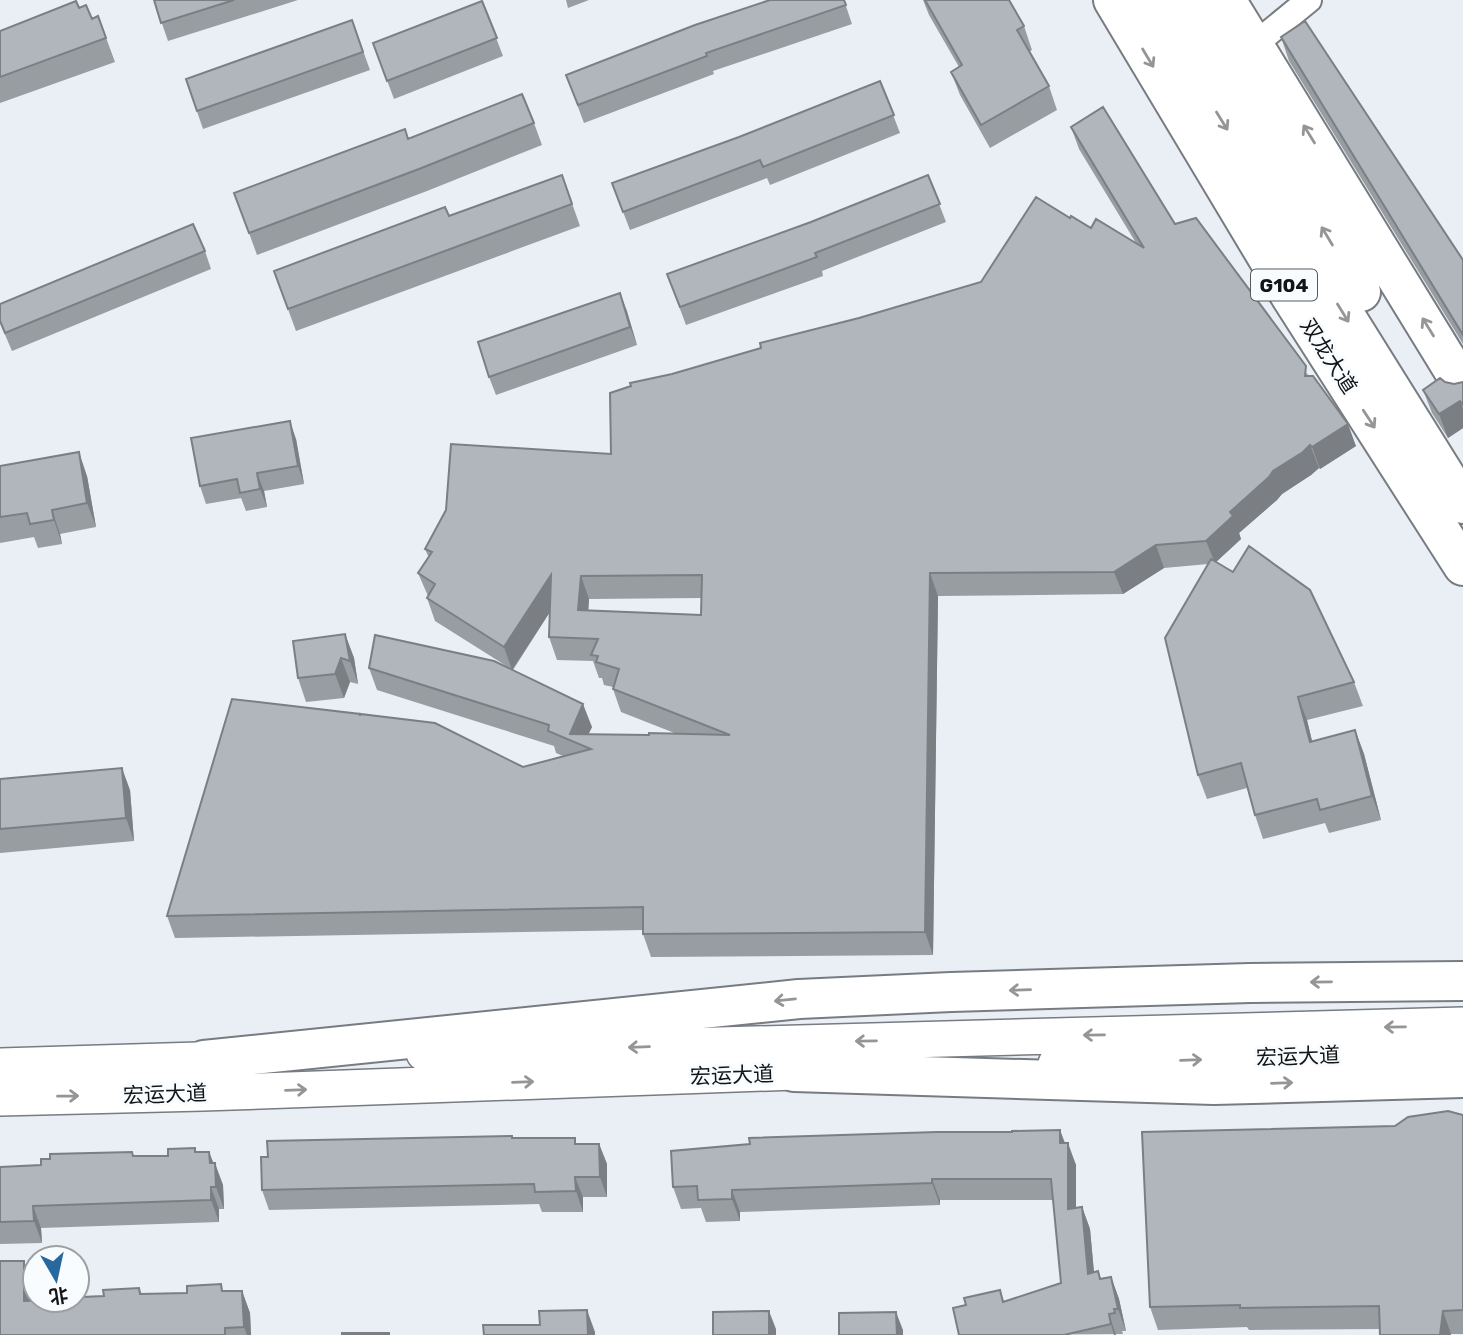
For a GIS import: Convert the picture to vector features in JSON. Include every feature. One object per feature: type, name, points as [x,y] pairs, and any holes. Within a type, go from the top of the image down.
[{"type":"highway","name":"双龙大道","points":[[1113,0],[1291,297],[1463,566]]},
{"type":"highway","name":"双龙大道","points":[[1148,0],[1463,504]]},
{"type":"highway","name":"G104","points":[[1185,0],[1463,462]]},
{"type":"highway","points":[[1226,0],[1463,386]]},
{"type":"highway","points":[[204,1060],[799,999],[1250,983],[1463,981]]},
{"type":"highway","points":[[794,1072],[1214,1085],[1463,1078]]},
{"type":"main road","name":"宏运大道","points":[[0,1066],[1463,1025]]},
{"type":"main road","name":"宏运大道","points":[[0,1098],[1463,1051]]},
{"type":"street","points":[[1254,45],[1309,0]]},
{"type":"building","points":[[154,0],[234,0],[161,23]]},
{"type":"building","points":[[770,0],[844,0],[846,5],[706,53],[707,56],[578,105],[566,75],[695,25]]},
{"type":"building","points":[[925,0],[1009,0],[1024,26],[1017,30],[1049,86],[981,125],[951,72],[962,65]]},
{"type":"building","points":[[76,1],[79,8],[86,5],[92,19],[98,16],[106,38],[0,77],[0,31]]},
{"type":"building","points":[[482,1],[497,38],[387,81],[373,43]]},
{"type":"building","points":[[352,20],[363,52],[197,111],[186,79]]},
{"type":"building","points":[[1305,21],[1463,260],[1463,335],[1281,37]]},
{"type":"building","points":[[880,81],[894,115],[763,167],[760,160],[623,212],[612,183],[739,137]]},
{"type":"building","points":[[522,94],[534,123],[249,233],[234,193],[405,129],[408,139]]},
{"type":"building","points":[[1103,107],[1175,224],[1196,218],[1306,366],[1305,376],[1313,376],[1348,424],[1312,447],[1310,445],[1273,471],[1230,512],[1233,516],[1206,541],[1156,545],[1114,572],[930,573],[925,932],[643,934],[643,907],[167,916],[232,699],[435,723],[523,767],[591,749],[548,731],[549,725],[369,668],[375,635],[494,661],[583,704],[570,734],[730,735],[613,689],[619,669],[596,662],[598,656],[591,655],[598,639],[549,637],[551,575],[504,647],[427,598],[435,584],[418,573],[432,552],[425,549],[446,510],[451,444],[611,454],[610,393],[631,386],[630,383],[672,374],[761,348],[760,343],[859,318],[981,282],[1036,197],[1091,228],[1096,219],[1144,248],[1071,127]],"holes":[[[702,575],[701,615],[578,610],[581,576]]]},
{"type":"building","points":[[562,175],[572,204],[288,309],[274,271],[445,207],[449,216]]},
{"type":"building","points":[[928,175],[940,204],[815,253],[817,257],[680,307],[667,274],[811,222]]},
{"type":"building","points":[[193,224],[205,251],[5,333],[0,321],[0,304]]},
{"type":"building","points":[[620,293],[630,327],[489,377],[478,342]]},
{"type":"building","points":[[1440,378],[1454,384],[1463,382],[1463,405],[1460,401],[1439,414],[1423,390]]},
{"type":"building","points":[[290,421],[298,466],[257,473],[260,489],[240,493],[237,479],[200,486],[191,438]]},
{"type":"building","points":[[79,452],[87,503],[52,510],[54,520],[30,524],[27,513],[0,517],[0,466]]},
{"type":"building","points":[[1249,546],[1310,590],[1354,682],[1298,697],[1310,742],[1355,730],[1372,796],[1320,810],[1317,799],[1255,815],[1241,763],[1198,775],[1165,638],[1211,559],[1233,572]]},
{"type":"building","points":[[345,634],[350,661],[341,658],[335,674],[298,678],[293,641]]},
{"type":"building","points":[[122,768],[126,818],[0,829],[0,779]]},
{"type":"building","points":[[1448,1111],[1463,1115],[1463,1310],[1443,1311],[1440,1335],[1380,1335],[1379,1306],[1150,1307],[1142,1132],[1395,1126],[1408,1117]]},
{"type":"building","points":[[1060,1130],[1060,1143],[1068,1143],[1068,1209],[1082,1207],[1088,1274],[1098,1271],[1100,1279],[1111,1277],[1118,1309],[1109,1314],[1111,1324],[1064,1335],[959,1335],[953,1308],[966,1305],[964,1298],[1000,1290],[1003,1302],[1061,1283],[1051,1179],[932,1179],[932,1183],[732,1190],[732,1199],[698,1200],[697,1186],[673,1187],[671,1151],[750,1144],[749,1138]]},
{"type":"building","points":[[512,1136],[575,1138],[575,1144],[599,1144],[600,1177],[575,1177],[576,1191],[535,1192],[534,1184],[262,1190],[261,1157],[268,1157],[267,1141]]},
{"type":"building","points":[[195,1148],[195,1152],[209,1152],[210,1163],[215,1163],[216,1187],[211,1187],[211,1200],[33,1206],[34,1221],[0,1222],[0,1167],[41,1165],[41,1159],[50,1159],[50,1154],[132,1152],[133,1156],[168,1156],[168,1149]]},
{"type":"building","points":[[0,1261],[21,1261],[21,1314],[91,1314],[91,1297],[104,1296],[103,1290],[139,1288],[140,1294],[187,1293],[187,1286],[221,1284],[222,1291],[242,1291],[244,1327],[225,1328],[225,1335],[0,1335]]},
{"type":"building","points":[[587,1310],[588,1335],[484,1335],[483,1325],[540,1325],[539,1311]]},
{"type":"building","points":[[769,1311],[769,1335],[713,1335],[713,1312]]},
{"type":"building","points":[[896,1312],[897,1335],[839,1335],[839,1313]]},
{"type":"building","points":[[389,1333],[389,1335],[342,1335]]}]
